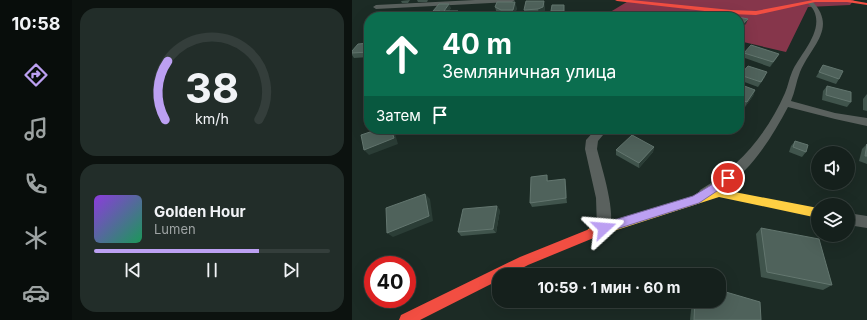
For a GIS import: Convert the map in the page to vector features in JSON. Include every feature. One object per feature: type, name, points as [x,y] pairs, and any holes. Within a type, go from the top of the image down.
[{"type":"street","points":[[376,7],[512,0]]},
{"type":"street","points":[[617,0],[725,12]]},
{"type":"street","points":[[744,13],[756,13],[810,2],[847,1],[867,4]]},
{"type":"street","points":[[696,200],[728,178],[748,159],[772,127],[790,94],[796,71],[806,56],[818,29],[820,16],[818,10],[810,2]]},
{"type":"street","points":[[785,103],[835,116],[867,122]]},
{"type":"street","points":[[597,134],[592,140],[591,149],[603,198],[604,228]]},
{"type":"street","points":[[406,320],[524,261],[604,228],[719,193],[811,212]]},
{"type":"street","points":[[855,220],[867,222]]},
{"type":"shaded area","points":[[630,0],[854,0],[850,5],[808,7],[786,52],[744,42],[744,12],[610,12]]},
{"type":"building","points":[[526,1],[544,1],[543,7],[524,10]]},
{"type":"building","points":[[497,2],[515,2],[513,10],[501,10],[495,7]]},
{"type":"building","points":[[439,4],[449,4],[444,11],[458,11],[439,12],[440,11],[433,11]]},
{"type":"building","points":[[552,5],[564,5],[564,11],[551,11]]},
{"type":"building","points":[[364,43],[364,52],[352,53],[352,51],[358,44]]},
{"type":"building","points":[[751,45],[779,54],[773,62],[744,53]]},
{"type":"building","points":[[823,65],[843,71],[839,79],[819,72]]},
{"type":"building","points":[[748,66],[767,72],[761,82],[744,76],[744,70]]},
{"type":"building","points":[[744,86],[755,90],[747,102],[744,101]]},
{"type":"building","points":[[827,86],[851,92],[851,102],[826,95]]},
{"type":"building","points":[[393,134],[394,138],[364,150],[361,135]]},
{"type":"building","points":[[632,135],[654,147],[639,163],[616,150]]},
{"type":"building","points":[[795,141],[808,145],[806,152],[793,147]]},
{"type":"building","points":[[867,144],[867,156],[865,156]]},
{"type":"building","points":[[547,175],[547,181],[565,179],[566,198],[530,203],[531,177]]},
{"type":"building","points":[[425,194],[429,216],[387,233],[386,208]]},
{"type":"building","points":[[497,206],[493,229],[458,232],[463,209]]},
{"type":"building","points":[[761,228],[811,237],[811,242],[820,242],[832,285],[767,272]]},
{"type":"building","points":[[726,292],[760,302],[761,320],[694,320],[695,308],[726,308]]},
{"type":"traffic: slow","points":[[592,233],[719,193],[811,212]]},
{"type":"traffic: jam","points":[[617,0],[731,12]]},
{"type":"traffic: jam","points":[[744,13],[756,13],[815,1],[847,1],[867,4]]},
{"type":"traffic: jam","points":[[406,320],[524,261],[592,233]]},
{"type":"route","points":[[604,228],[613,224],[696,200],[728,178]]}]
